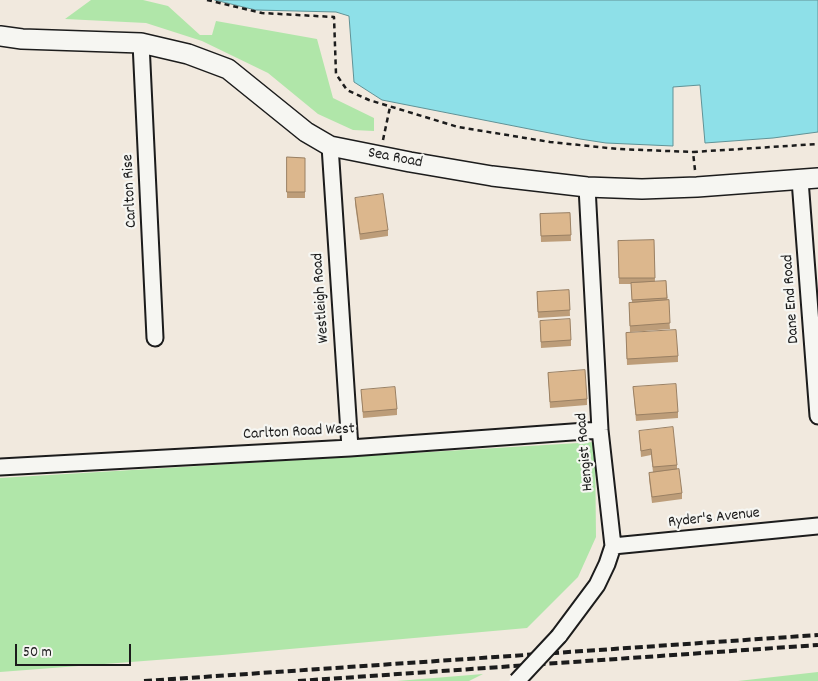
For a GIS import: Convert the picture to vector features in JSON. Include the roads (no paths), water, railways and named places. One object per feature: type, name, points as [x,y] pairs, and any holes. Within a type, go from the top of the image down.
[{"type":"street","name":"Sea Road","points":[[0,36],[22,39],[141,43],[188,54],[228,69],[306,132],[330,146],[410,162],[492,176],[587,187],[642,189],[809,179]]},
{"type":"street","name":"Carlton Rise","points":[[141,43],[155,338]]},
{"type":"street","name":"Westleigh Road","points":[[330,146],[350,448]]},
{"type":"street","name":"Dane End Road","points":[[809,179],[818,416]]},
{"type":"street","name":"Hengist Road","points":[[517,681],[559,636],[597,585],[613,546],[600,430],[587,187]]},
{"type":"street","name":"Carlton Road West","points":[[0,468],[350,448],[600,430]]},
{"type":"street","name":"Ryder's Avenue","points":[[613,546],[818,526]]},
{"type":"water","points":[[215,0],[818,0],[818,132],[773,138],[705,143],[700,85],[673,87],[673,146],[606,143],[580,139],[382,100],[354,82],[349,16],[336,12],[256,10]]},
{"type":"railway","points":[[144,681],[818,635]]},
{"type":"railway","points":[[298,681],[818,645]]}]
